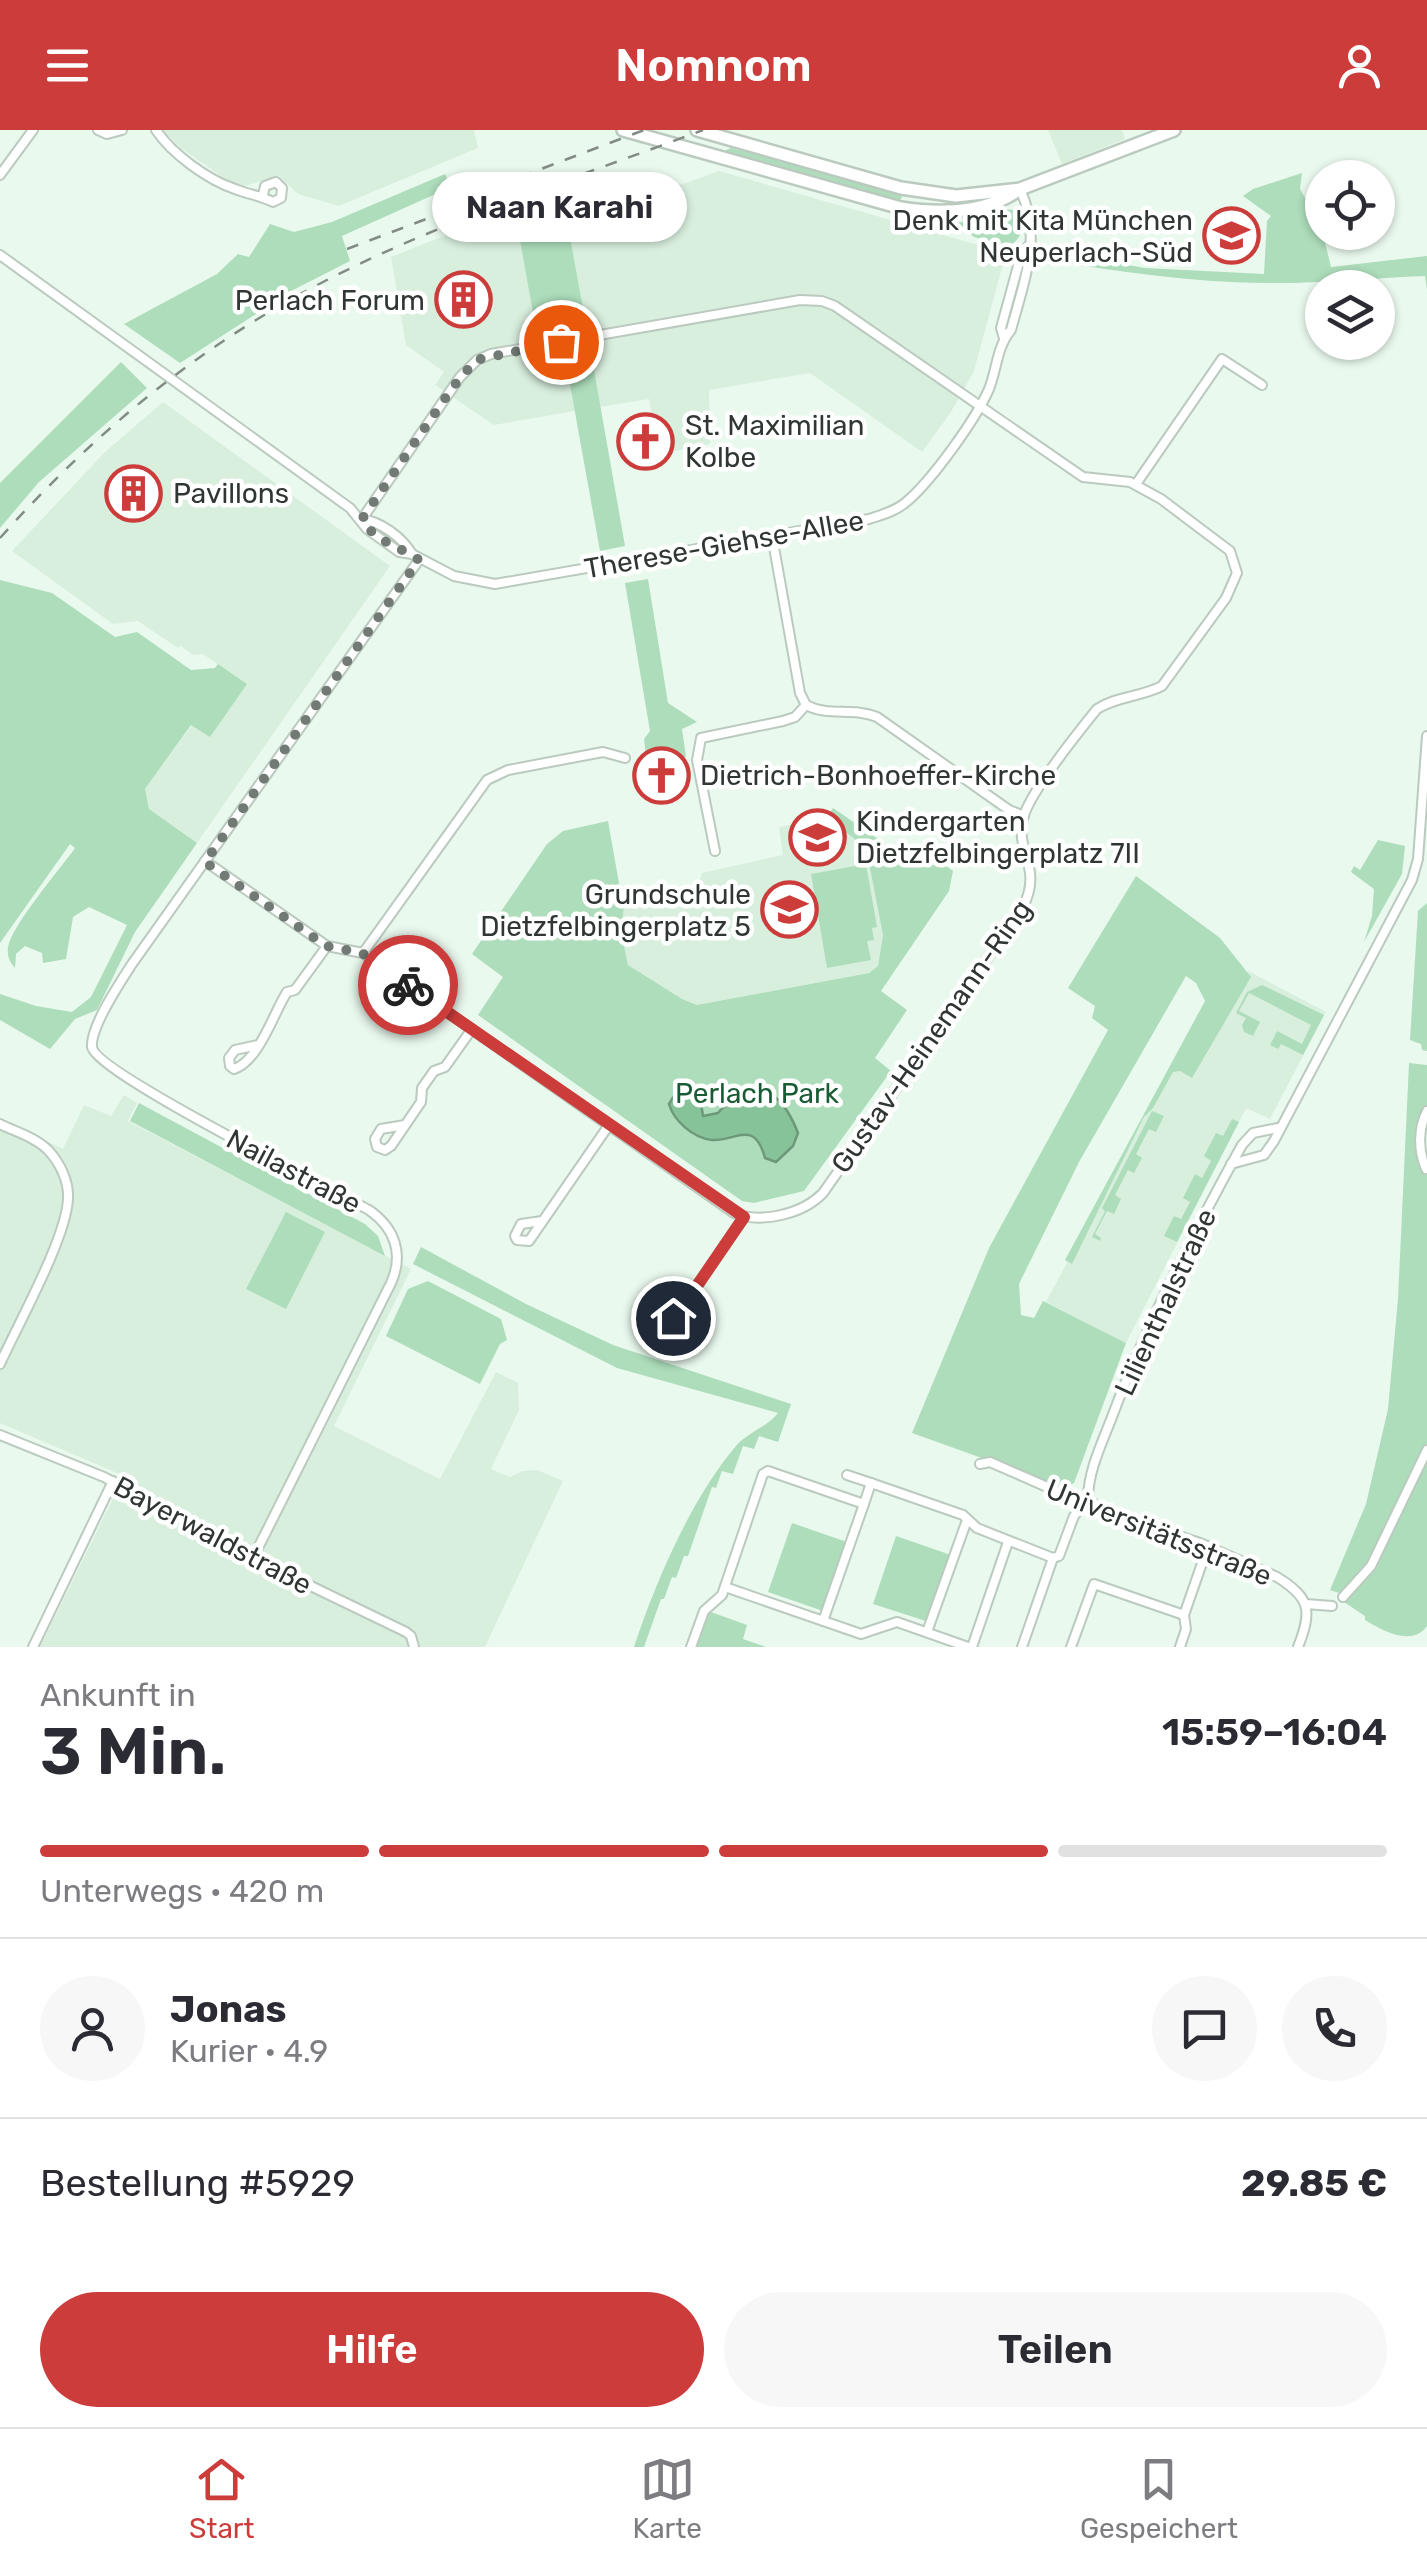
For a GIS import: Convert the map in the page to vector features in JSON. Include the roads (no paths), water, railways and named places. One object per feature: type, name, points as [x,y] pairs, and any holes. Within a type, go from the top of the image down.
[{"type":"main road","points":[[623,130],[913,210],[967,210],[1006,199],[1020,189]]},
{"type":"main road","points":[[696,130],[916,192],[968,196],[1020,189],[1174,130]]},
{"type":"street","points":[[0,175],[32,130]]},
{"type":"street","points":[[98,130],[107,134],[122,130]]},
{"type":"street","points":[[156,130],[164,143],[224,185],[263,194]]},
{"type":"street","name":"Therese-Giehse-Allee","points":[[0,255],[362,519],[367,529],[399,552],[466,580],[494,584],[869,519],[902,506],[921,488],[980,405],[1004,338],[1011,330],[1031,256],[1032,218],[1020,189]]},
{"type":"street","points":[[913,210],[916,192]]},
{"type":"street","points":[[362,519],[460,377],[476,360],[491,354],[812,300],[836,306],[1083,477],[1136,484],[1219,540],[1235,560],[1237,574],[1226,598],[1162,686],[1109,701],[1098,708],[1024,816],[1009,810],[877,717],[859,710],[826,712],[806,705],[800,693],[772,536]]},
{"type":"street","points":[[1136,484],[1222,359],[1262,385]]},
{"type":"street","points":[[415,557],[205,862],[326,946],[362,953],[744,1217],[681,1304]]},
{"type":"street","points":[[715,851],[697,760],[698,744],[706,735],[784,721],[795,717],[806,705]]},
{"type":"street","points":[[1231,1164],[1264,1155],[1404,899],[1417,864],[1427,736]]},
{"type":"street","points":[[362,953],[487,780],[508,770],[603,752],[624,758]]},
{"type":"street","name":"Gustav-Heinemann-Ring","points":[[744,1217],[794,1211],[823,1193],[992,954],[1031,893],[1024,816]]},
{"type":"street","name":"Nailastraße","points":[[205,862],[119,984],[99,1022],[92,1050],[102,1062],[176,1107],[369,1210],[388,1226],[396,1246],[397,1266],[392,1283],[253,1558]]},
{"type":"street","points":[[258,1045],[287,992],[295,990],[326,946]]},
{"type":"street","points":[[405,1126],[421,1102],[422,1088],[434,1071],[445,1067],[472,1029]]},
{"type":"street","points":[[1426,1169],[1421,1142],[1422,1121],[1427,1111]]},
{"type":"street","points":[[0,1124],[48,1150],[68,1186],[68,1199],[61,1230],[0,1364]]},
{"type":"street","points":[[542,1222],[609,1126]]},
{"type":"street","points":[[1251,1156],[1245,1150],[1245,1140],[1250,1135],[1280,1128]]},
{"type":"street","points":[[1260,1134],[1267,1139],[1268,1147]]},
{"type":"street","name":"Lilienthalstraße","points":[[1022,1647],[1056,1557],[1077,1512],[1088,1499],[1090,1478],[1139,1344],[1245,1140]]},
{"type":"street","name":"Bayerwaldstraße","points":[[0,1435],[113,1481],[253,1558],[406,1632],[414,1647]]},
{"type":"street","points":[[1343,1598],[1370,1566],[1427,1450]]},
{"type":"street","name":"Universitätsstraße","points":[[980,1464],[990,1462],[1070,1497],[1088,1499],[1103,1511],[1208,1546],[1291,1586],[1306,1604]]},
{"type":"street","points":[[691,1647],[704,1611],[722,1595],[763,1474],[768,1471],[864,1504]]},
{"type":"street","points":[[847,1474],[962,1514],[977,1528],[1056,1557]]},
{"type":"street","points":[[33,1647],[113,1481]]},
{"type":"street","points":[[823,1621],[871,1483]]},
{"type":"street","points":[[927,1632],[967,1520]]},
{"type":"street","points":[[725,1586],[860,1634],[897,1622],[967,1647],[1008,1542]]},
{"type":"street","points":[[1180,1647],[1186,1629],[1184,1615],[1208,1546]]},
{"type":"street","points":[[1071,1647],[1094,1584],[1184,1615]]},
{"type":"street","points":[[1298,1647],[1308,1621],[1306,1604],[1332,1606]]},
{"type":"railway","points":[[475,194],[644,130]]},
{"type":"railway","points":[[0,538],[122,418],[189,365],[261,317],[421,236],[703,130]]},
{"type":"railway","points":[[347,249],[492,194]]},
{"type":"place","name":"Denk mit Kita München Neuperlach-Süd","points":[[1232,236]]},
{"type":"place","name":"Perlach Forum","points":[[464,300]]},
{"type":"place","name":"Naan Karahi","points":[[561,342]]},
{"type":"place","name":"St. Maximilian Kolbe","points":[[646,441]]},
{"type":"place","name":"Pavillons","points":[[134,493]]},
{"type":"place","name":"Dietrich-Bonhoeffer-Kirche","points":[[661,775]]},
{"type":"place","name":"Kindergarten Dietzfelbingerplatz 7II","points":[[817,837]]},
{"type":"place","name":"Grundschule Dietzfelbingerplatz 5","points":[[790,910]]},
{"type":"park label","name":"Perlach Park","points":[[757,1093]]}]
